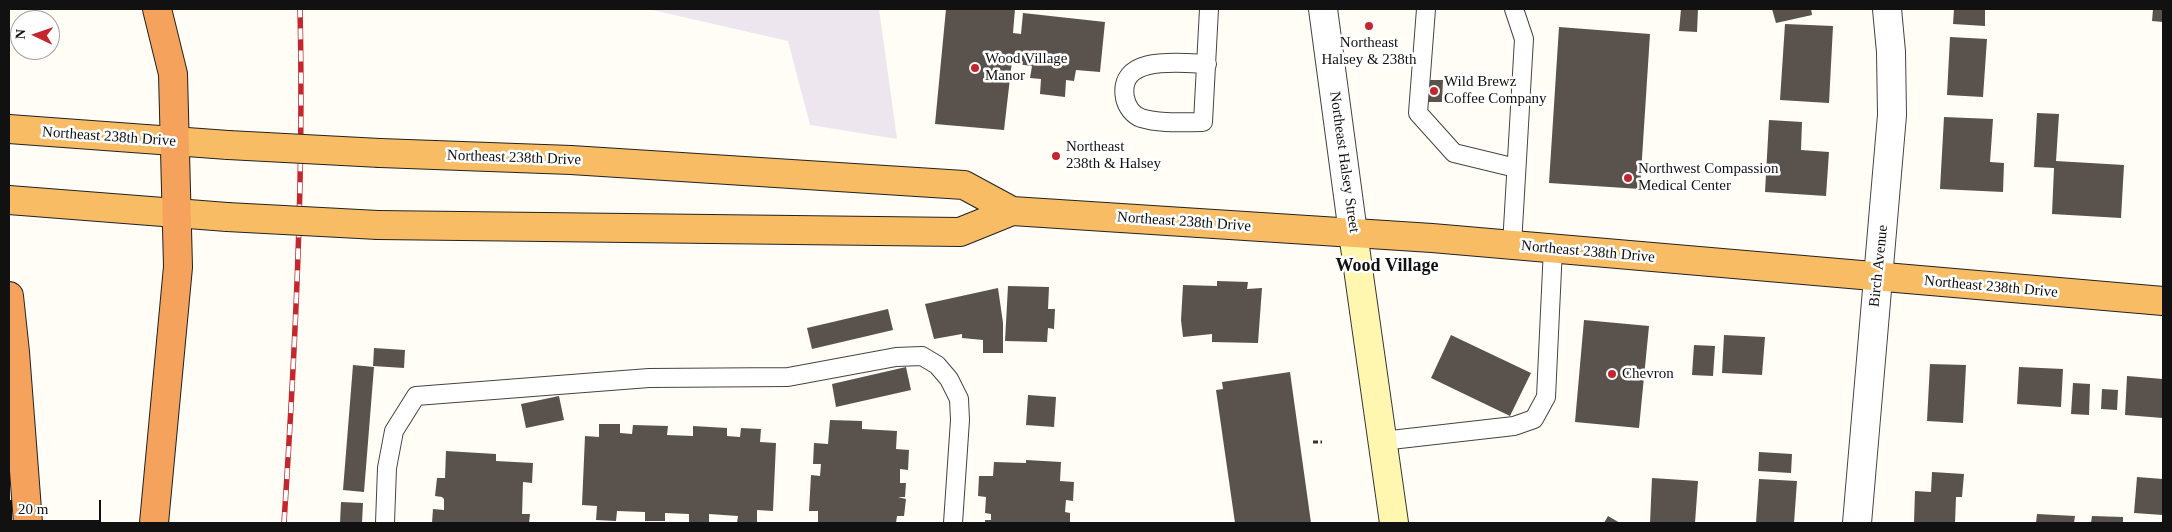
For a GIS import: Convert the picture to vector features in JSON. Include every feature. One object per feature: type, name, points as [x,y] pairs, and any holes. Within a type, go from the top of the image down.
[{"type":"highway","points":[[154,523],[178,267],[173,74],[158,9]]},
{"type":"highway","name":"Northeast 238th Drive","points":[[9,129],[228,146],[571,160],[964,185],[1012,211],[1553,248],[2163,301]]},
{"type":"highway","name":"Northeast 238th Drive","points":[[9,200],[227,217],[378,225],[960,232],[1012,211]]},
{"type":"highway","points":[[9,296],[28,523]]},
{"type":"main road","name":"Northeast Halsey Street","points":[[1354,233],[1394,523]]},
{"type":"street","name":"Northeast Halsey Street","points":[[1323,9],[1354,233]]},
{"type":"street","name":"Birch Avenue","points":[[1857,523],[1877,277],[1889,172],[1892,115],[1891,52],[1887,9]]},
{"type":"lane","points":[[1207,64],[1147,64],[1132,72],[1125,84],[1125,98],[1130,111],[1142,118],[1203,122],[1207,64],[1209,9]]},
{"type":"lane","points":[[1426,9],[1418,113],[1454,153],[1516,168]]},
{"type":"lane","points":[[1512,245],[1524,39],[1514,9]]},
{"type":"lane","points":[[1382,441],[1514,426],[1534,419],[1546,397],[1553,248]]},
{"type":"lane","points":[[385,523],[387,468],[394,431],[416,396],[649,378],[788,377],[896,357],[922,356],[937,365],[949,379],[959,399],[960,420],[953,523]]},
{"type":"path","points":[[1312,442],[1322,442]]},
{"type":"shaded area","points":[[648,9],[879,9],[897,139],[810,125],[788,41]]},
{"type":"building","name":"Wood Village Manor","points":[[946,9],[1015,9],[1013,33],[1021,34],[1023,13],[1105,22],[1100,72],[1076,70],[1074,81],[1066,80],[1065,97],[1040,94],[1041,79],[1030,78],[1032,66],[1016,64],[1017,61],[1012,61],[1004,130],[935,124]]},
{"type":"building","points":[[1681,9],[1698,9],[1697,32],[1679,31]]},
{"type":"building","points":[[1772,9],[1811,9],[1812,15],[1776,23]]},
{"type":"building","points":[[1954,9],[1985,9],[1985,26],[1953,24]]},
{"type":"building","points":[[2153,9],[2163,9],[2163,22],[2152,21]]},
{"type":"building","points":[[1785,24],[1833,26],[1829,103],[1780,100]]},
{"type":"building","points":[[1559,27],[1650,34],[1640,189],[1549,183]]},
{"type":"building","points":[[1950,37],[1987,39],[1983,97],[1947,95]]},
{"type":"building","name":"Wild Brewz Coffee Company","points":[[1427,80],[1443,80],[1442,102],[1426,102]]},
{"type":"building","points":[[2037,113],[2059,114],[2056,161],[2124,165],[2121,218],[2052,214],[2054,168],[2034,167]]},
{"type":"building","points":[[1944,117],[1993,119],[1990,162],[2004,163],[2003,192],[1940,189]]},
{"type":"building","points":[[1769,120],[1802,122],[1801,150],[1829,152],[1826,196],[1765,192]]},
{"type":"building","points":[[1217,281],[1248,282],[1247,289],[1262,288],[1258,343],[1212,342],[1212,334],[1183,337],[1181,320],[1183,285],[1217,286]]},
{"type":"building","points":[[1008,286],[1049,287],[1048,309],[1055,309],[1054,329],[1048,328],[1047,342],[1005,341]]},
{"type":"building","points":[[998,288],[1003,323],[1003,353],[983,353],[983,340],[962,338],[962,334],[934,339],[925,304]]},
{"type":"building","points":[[888,309],[893,330],[812,349],[807,328]]},
{"type":"building","name":"Chevron","points":[[1584,320],[1649,326],[1639,428],[1575,422]]},
{"type":"building","points":[[1451,335],[1531,373],[1510,416],[1431,378]]},
{"type":"building","points":[[1724,335],[1765,337],[1762,375],[1722,373]]},
{"type":"building","points":[[1694,345],[1715,346],[1713,376],[1692,375]]},
{"type":"building","points":[[374,348],[405,350],[404,368],[373,366]]},
{"type":"building","points":[[1930,364],[1966,365],[1963,423],[1927,421]]},
{"type":"building","points":[[353,365],[374,367],[364,492],[343,490]]},
{"type":"building","points":[[906,367],[911,390],[836,407],[832,384]]},
{"type":"building","points":[[2019,367],[2063,369],[2061,407],[2017,404]]},
{"type":"building","points":[[1290,372],[1311,523],[1235,523],[1216,390],[1223,389],[1222,382]]},
{"type":"building","points":[[2127,376],[2163,379],[2163,418],[2125,415]]},
{"type":"building","points":[[2073,383],[2090,384],[2089,415],[2071,414]]},
{"type":"building","points":[[2102,389],[2118,390],[2117,410],[2101,409]]},
{"type":"building","points":[[1028,395],[1056,397],[1054,427],[1026,425]]},
{"type":"building","points":[[559,396],[564,420],[526,428],[521,404]]},
{"type":"building","points":[[830,420],[862,421],[862,429],[897,431],[896,449],[909,450],[908,470],[900,469],[900,483],[906,483],[905,497],[898,497],[906,499],[904,516],[897,516],[896,523],[818,523],[818,511],[809,511],[811,475],[820,476],[821,464],[813,464],[814,443],[828,444]]},
{"type":"building","points":[[599,424],[620,424],[620,433],[632,434],[633,425],[668,426],[667,435],[693,436],[693,426],[727,428],[727,436],[740,437],[741,428],[761,429],[760,442],[776,443],[773,511],[757,510],[757,523],[737,523],[738,516],[709,514],[709,523],[689,522],[689,514],[665,513],[665,521],[645,521],[645,512],[617,511],[616,521],[596,520],[597,506],[582,505],[585,436],[599,437]]},
{"type":"building","points":[[446,451],[496,454],[496,461],[533,463],[532,483],[523,482],[522,514],[530,514],[529,523],[432,523],[433,509],[444,510],[444,499],[435,496],[437,478],[445,478]]},
{"type":"building","points":[[1759,452],[1792,454],[1791,473],[1758,471]]},
{"type":"building","points":[[1026,460],[1061,462],[1060,481],[1074,482],[1073,501],[1066,500],[1065,512],[1070,513],[1070,523],[985,523],[985,520],[991,520],[991,514],[985,513],[986,497],[978,496],[979,476],[993,476],[994,462],[1026,463]]},
{"type":"building","points":[[1932,472],[1964,474],[1962,497],[1956,497],[1955,523],[1914,523],[1915,491],[1931,492]]},
{"type":"building","points":[[2137,477],[2163,479],[2163,515],[2134,513]]},
{"type":"building","points":[[1652,478],[1698,481],[1695,523],[1650,523]]},
{"type":"building","points":[[1759,479],[1797,481],[1794,523],[1756,523]]},
{"type":"building","points":[[341,502],[363,503],[362,523],[340,523]]},
{"type":"building","points":[[2037,514],[2075,516],[2074,523],[2036,523]]},
{"type":"building","points":[[1608,516],[1620,523],[1604,523]]},
{"type":"building","points":[[2092,516],[2123,517],[2123,523],[2091,523]]},
{"type":"railway","points":[[284,523],[292,395],[300,202],[300,9]]},
{"type":"place","name":"Northeast Halsey & 238th","points":[[1369,26]]},
{"type":"place","name":"Wood Village Manor","points":[[975,68]]},
{"type":"place","name":"Wild Brewz Coffee Company","points":[[1434,91]]},
{"type":"place","name":"Northeast 238th & Halsey","points":[[1056,156]]},
{"type":"place","name":"Northwest Compassion Medical Center","points":[[1628,178]]},
{"type":"place","name":"Chevron","points":[[1612,374]]},
{"type":"district","name":"Wood Village","points":[[1387,266]]}]
